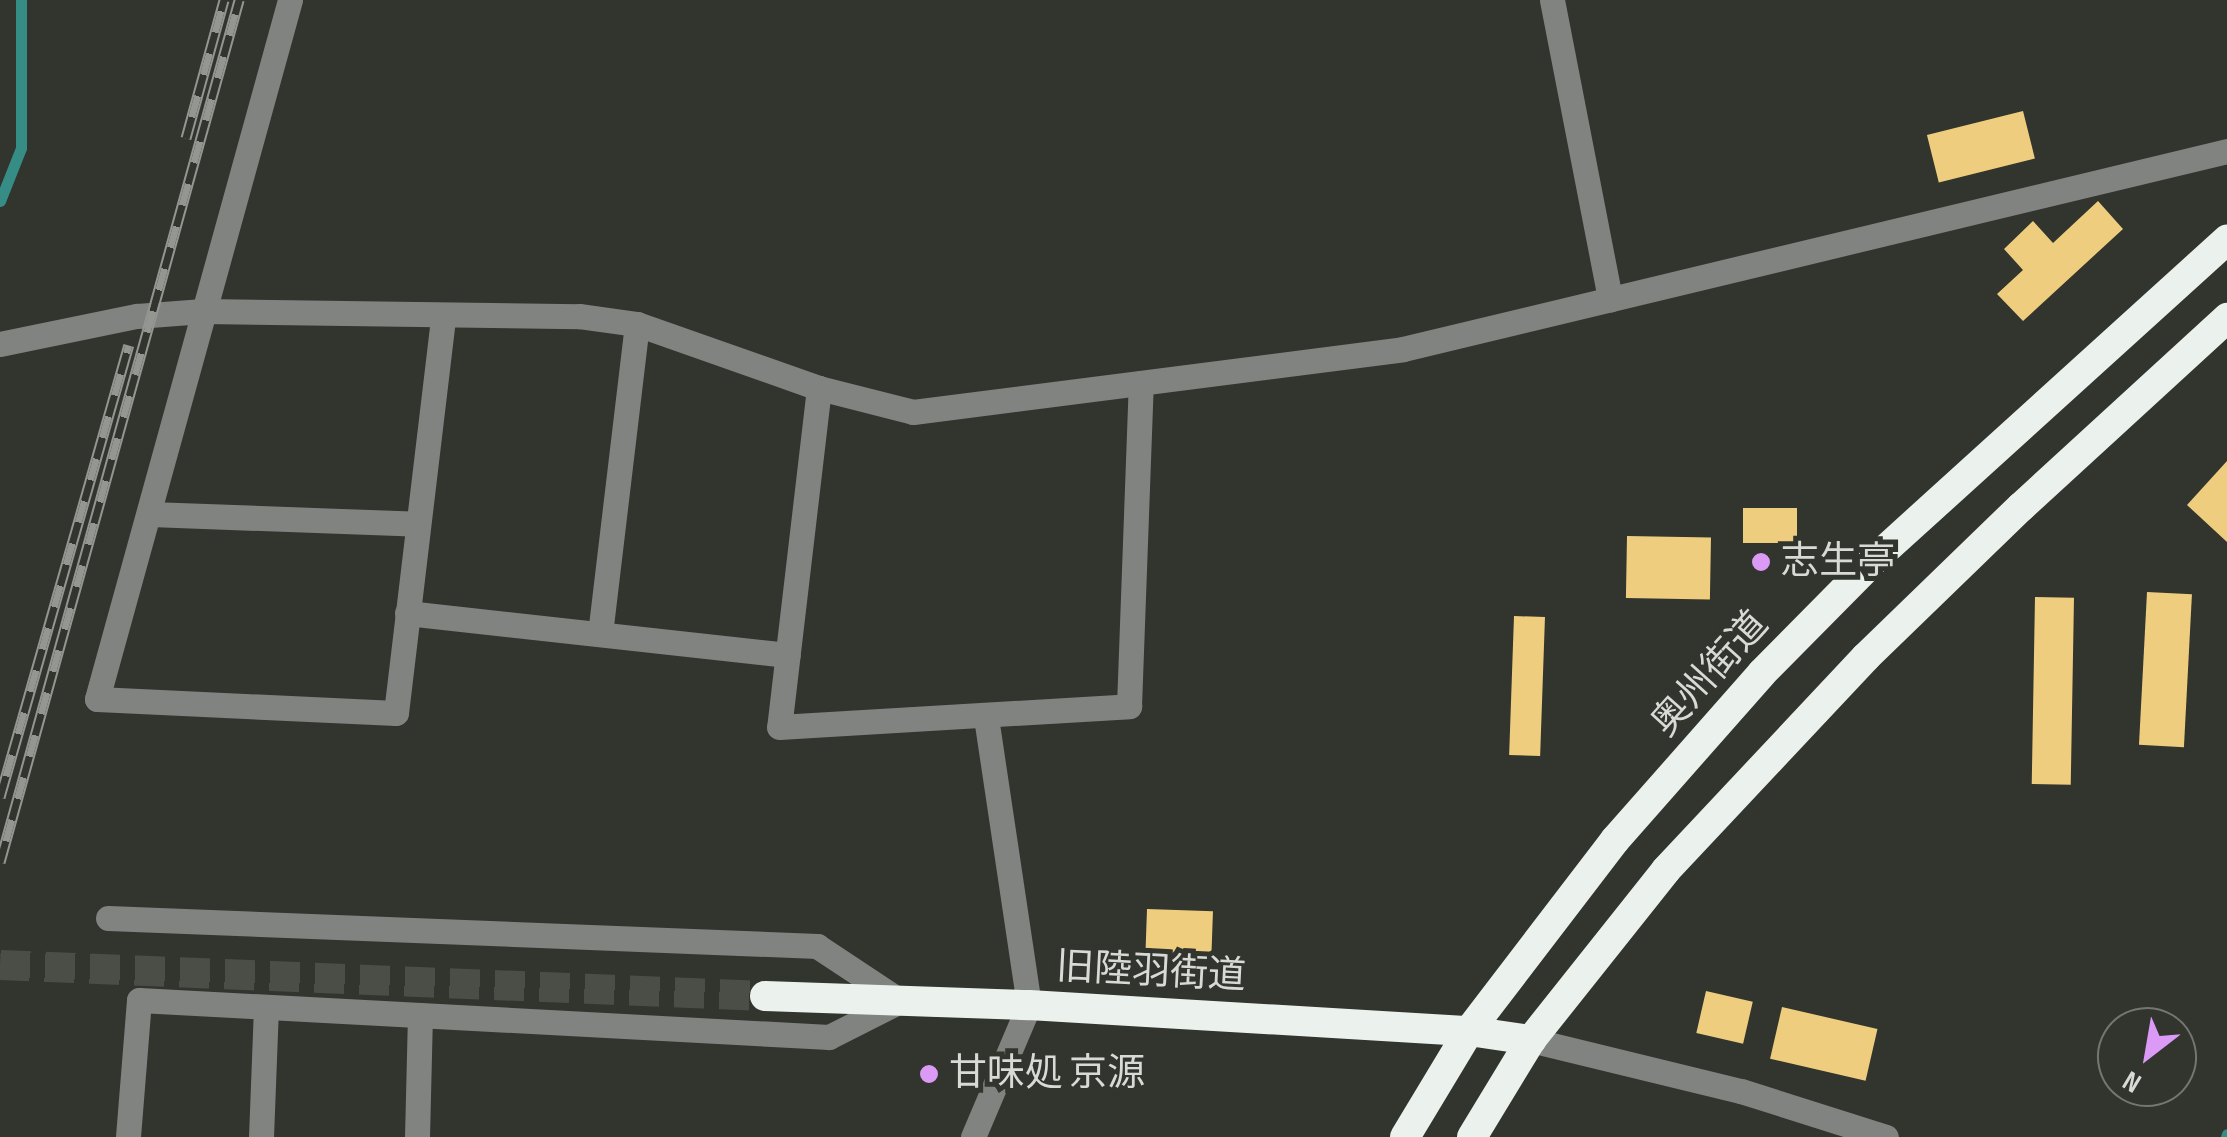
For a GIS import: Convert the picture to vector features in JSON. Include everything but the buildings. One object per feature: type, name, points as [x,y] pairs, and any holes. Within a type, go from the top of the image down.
[{"type":"highway","name":"奥州街道","points":[[1404,1137],[1469,1030],[1614,840],[1762,673],[1876,558],[2227,240]]},
{"type":"highway","points":[[1472,1137],[1531,1040],[1666,870],[1866,657],[2021,507],[2227,318]]},
{"type":"highway","name":"旧陸羽街道","points":[[765,996],[1029,1005],[1469,1030],[1531,1040]]},
{"type":"street","points":[[290,0],[96,699],[396,713],[442,317]]},
{"type":"street","points":[[1552,0],[1610,299]]},
{"type":"street","points":[[0,344],[138,316],[203,311],[579,316],[638,324],[819,388],[913,412],[1403,349],[2227,151]]},
{"type":"street","points":[[600,634],[638,324]]},
{"type":"street","points":[[819,388],[780,728],[1130,706],[1140,383]]},
{"type":"street","points":[[150,514],[418,524]]},
{"type":"street","points":[[407,613],[788,656]]},
{"type":"street","points":[[973,1137],[1029,1005],[986,716]]},
{"type":"street","points":[[108,918],[817,946],[900,1001],[829,1037],[139,1000],[128,1137]]},
{"type":"street","points":[[261,1137],[266,1007]]},
{"type":"street","points":[[416,1137],[420,1015]]},
{"type":"street","points":[[1531,1040],[1740,1091],[1849,1131],[1886,1137]]},
{"type":"waterway","points":[[0,201],[21,148],[21,0]]},
{"type":"tunnel","points":[[0,965],[765,996]]},
{"type":"railway","points":[[186,138],[224,0]]},
{"type":"railway","points":[[0,862],[239,0]]},
{"type":"railway","points":[[0,797],[129,345]]},
{"type":"place","name":"志生亭","points":[[1761,562]]},
{"type":"place","name":"甘味処 京源","points":[[929,1074]]}]
